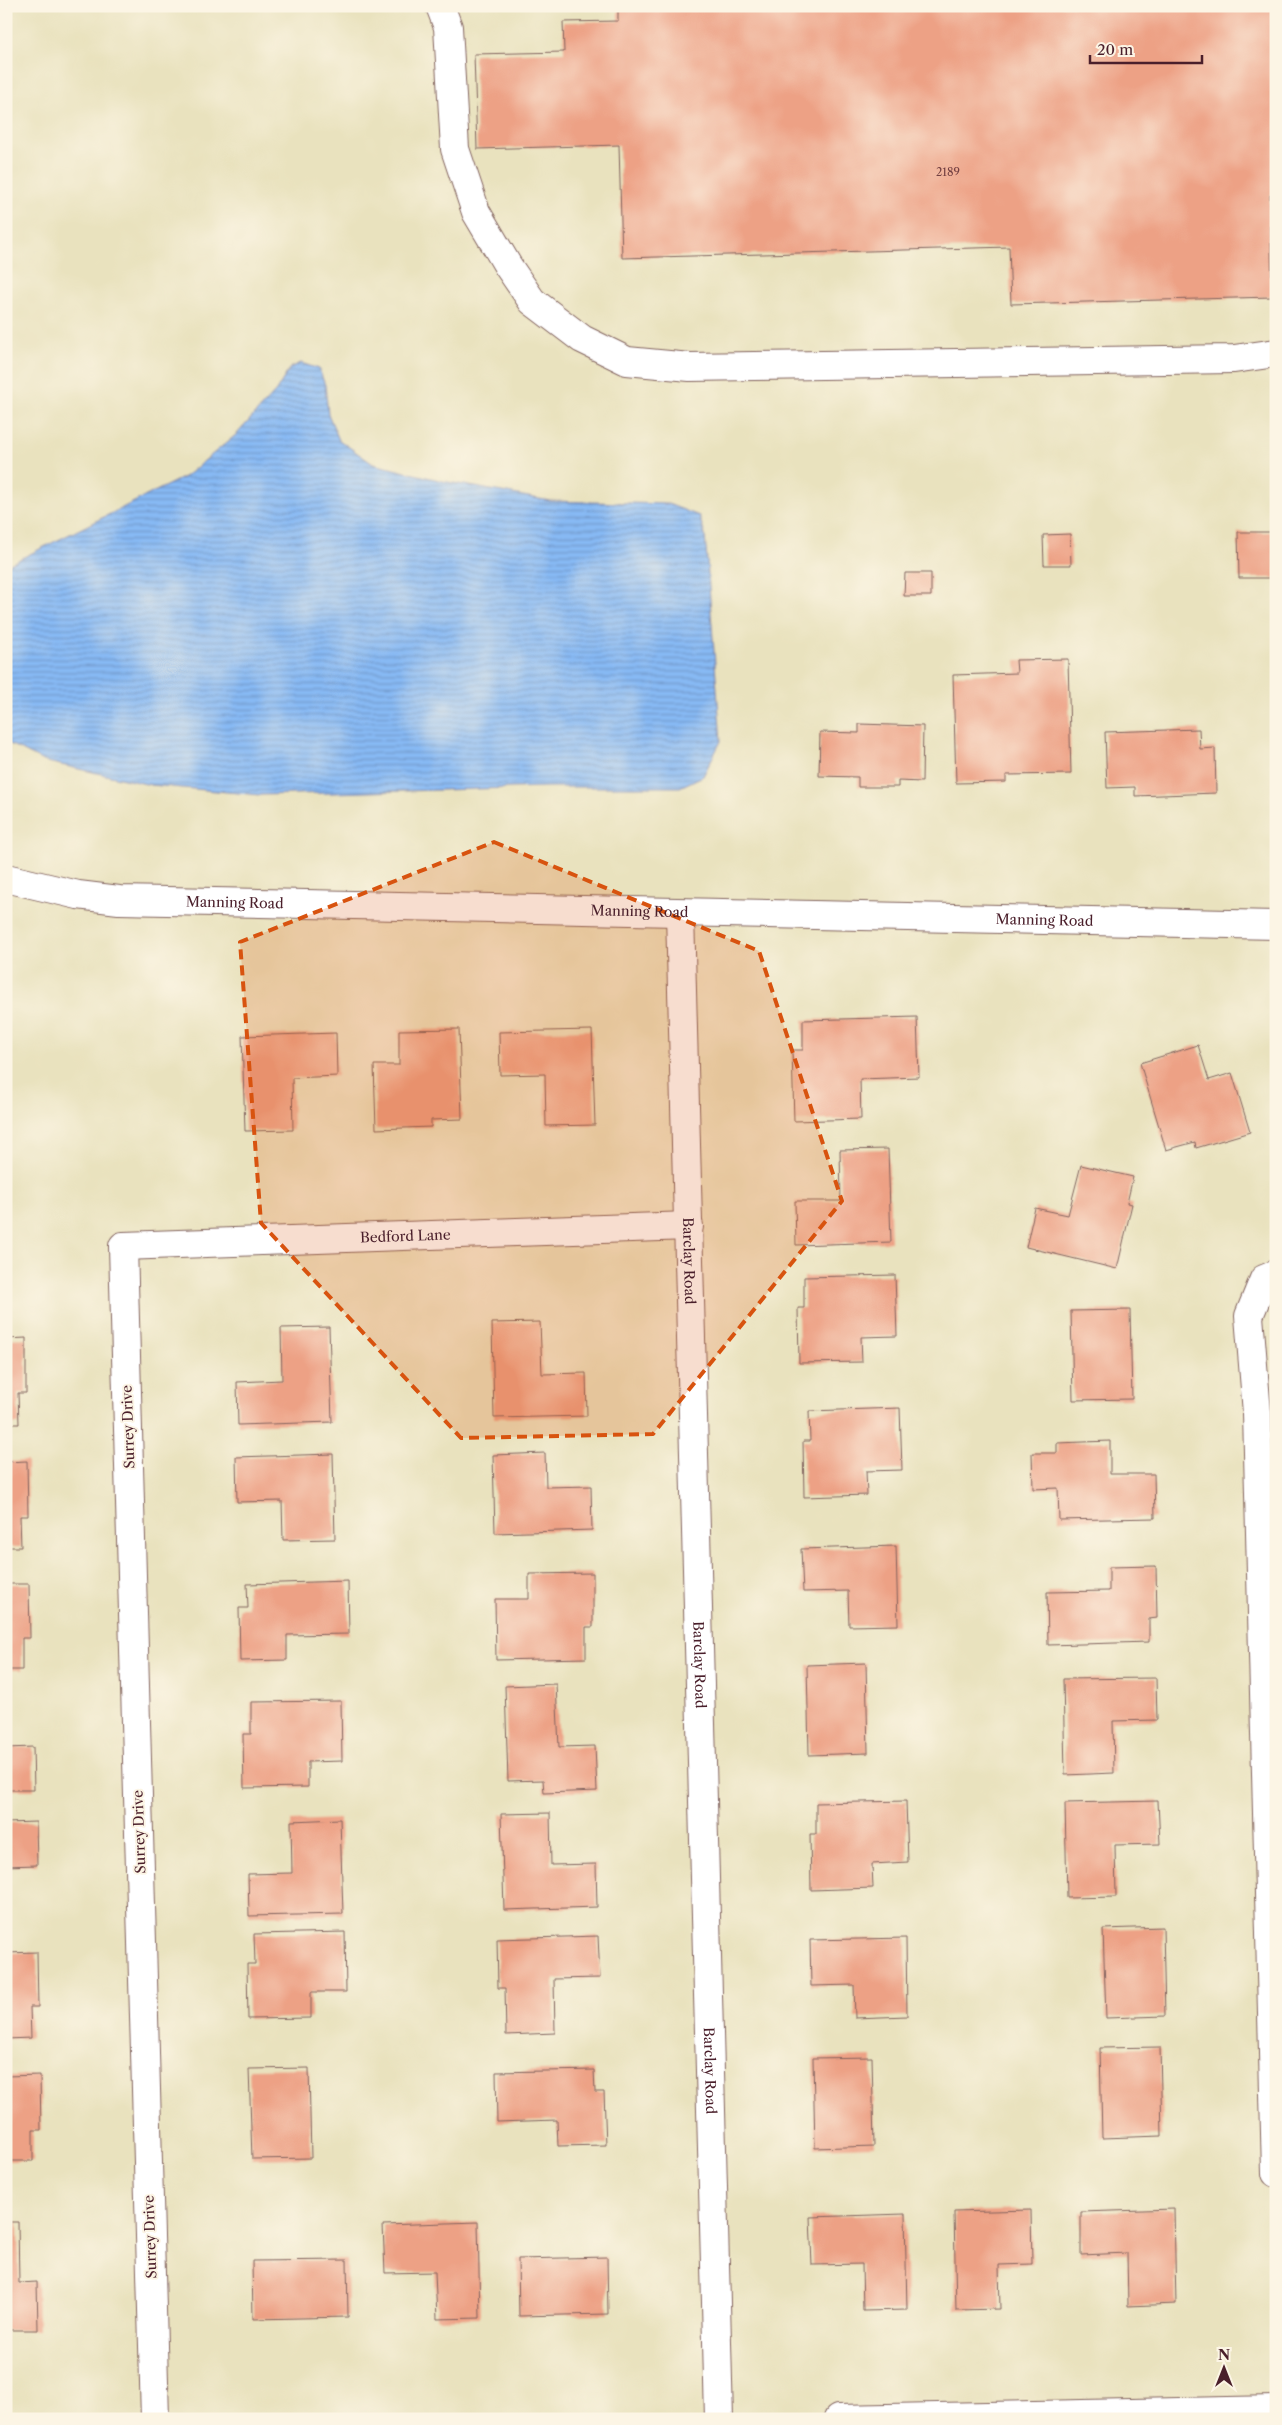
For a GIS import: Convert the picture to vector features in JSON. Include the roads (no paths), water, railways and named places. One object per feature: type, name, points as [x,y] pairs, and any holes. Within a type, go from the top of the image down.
[{"type":"street","points":[[440,6],[448,28],[455,149],[476,212],[508,266],[532,301],[582,339],[628,361],[690,367],[1234,359],[1276,353]]},
{"type":"street","name":"Manning Road","points":[[6,878],[78,896],[119,900],[1276,925]]},
{"type":"street","name":"Barclay Road","points":[[680,913],[719,2419]]},
{"type":"street","name":"Bedford Lane","points":[[123,1246],[689,1226]]},
{"type":"street","name":"Surrey Drive","points":[[123,1246],[156,2419]]},
{"type":"street","points":[[1270,1276],[1249,1316],[1257,1413],[1276,2173]]},
{"type":"street","points":[[838,2419],[1276,2410]]},
{"type":"water","points":[[301,363],[319,369],[325,385],[328,414],[339,440],[373,464],[443,481],[550,501],[668,504],[699,516],[705,535],[721,741],[703,776],[680,787],[547,787],[260,795],[151,785],[43,761],[6,742],[6,566],[186,476],[237,434],[276,391],[290,368]]}]
